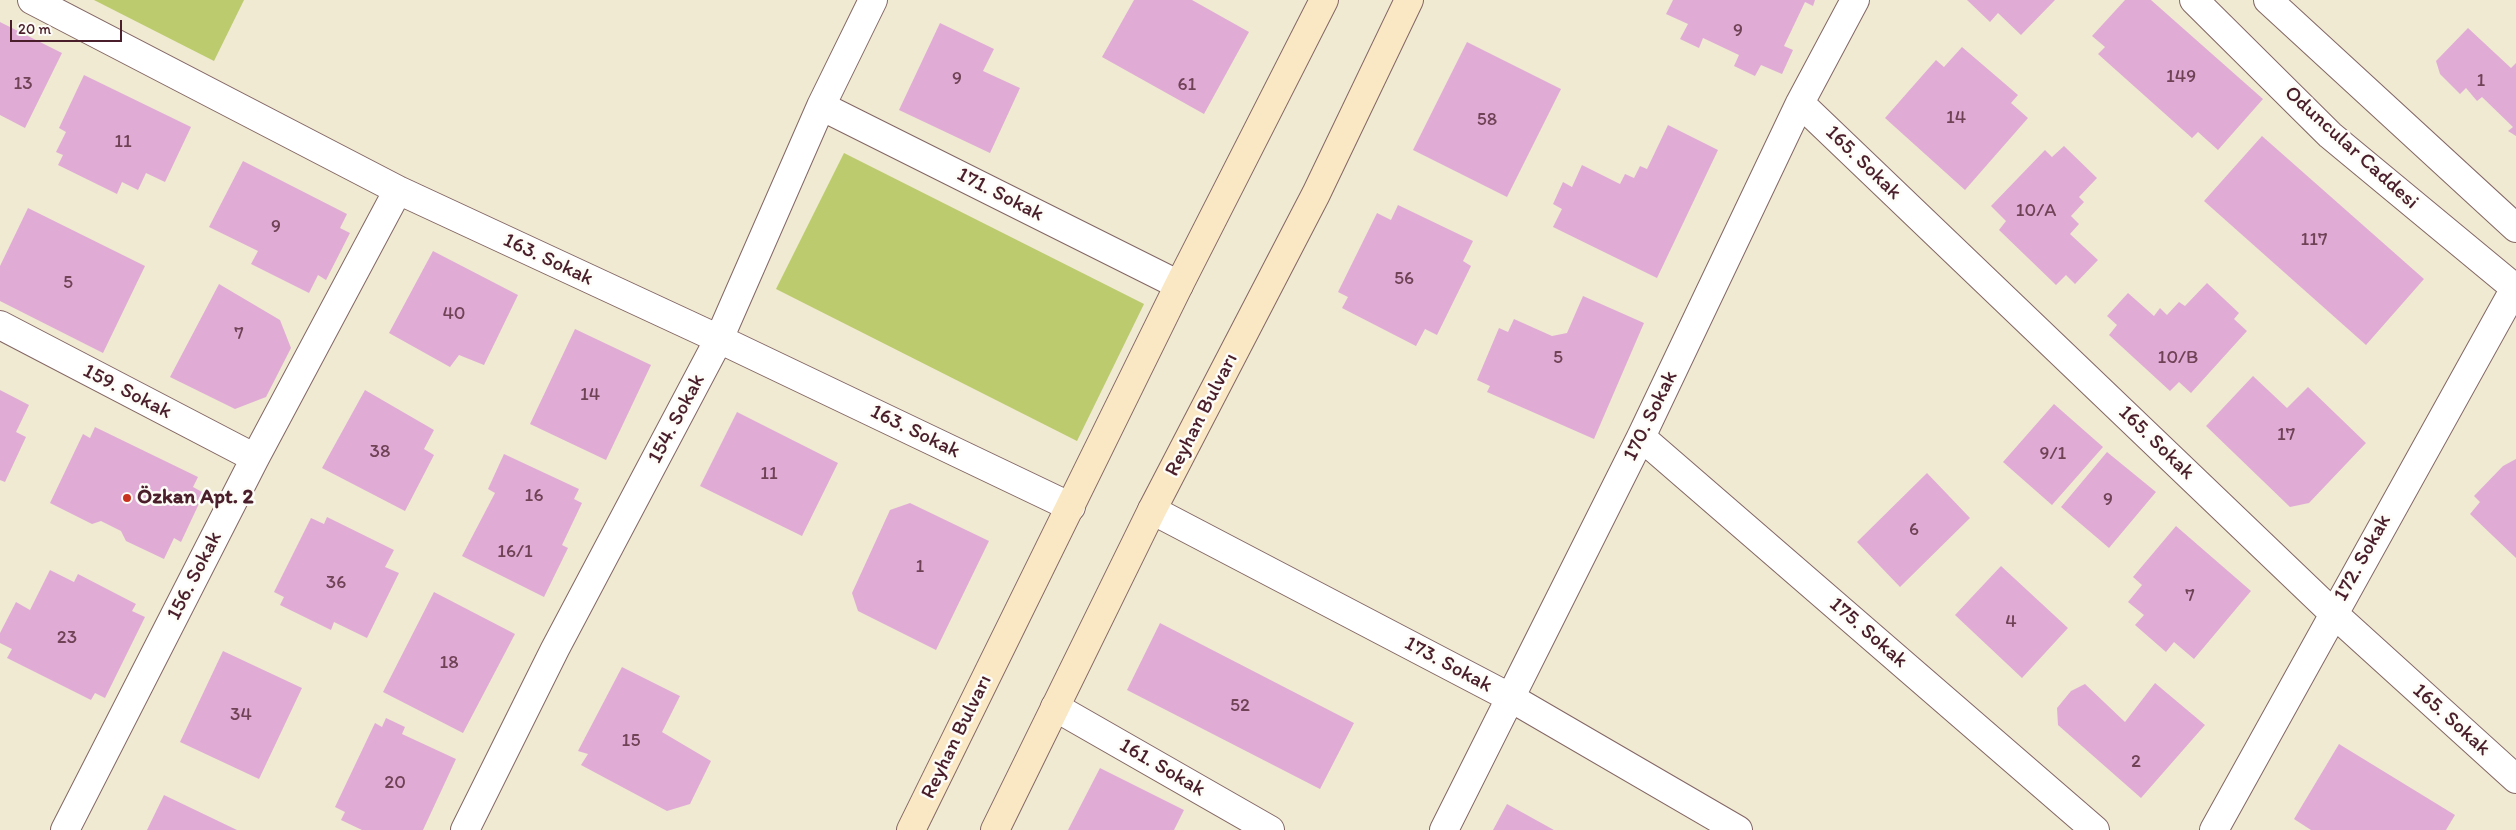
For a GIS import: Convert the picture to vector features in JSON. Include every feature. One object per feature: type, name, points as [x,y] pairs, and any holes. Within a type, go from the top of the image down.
[{"type":"main road","name":"Reyhan Bulvarı","points":[[911,830],[1072,507],[1179,285],[1324,0]]},
{"type":"main road","name":"Reyhan Bulvarı","points":[[995,830],[1152,510],[1316,194],[1409,0]]},
{"type":"street","name":"163. Sokak","points":[[32,0],[72,9],[398,190],[719,339],[1072,507]]},
{"type":"street","name":"154. Sokak","points":[[465,830],[555,649],[719,339],[821,106],[873,0]]},
{"type":"street","name":"170. Sokak","points":[[1444,830],[1642,437],[1800,103],[1855,0]]},
{"type":"street","name":"Oduncular Caddesi","points":[[2194,0],[2330,135],[2515,288]]},
{"type":"street","points":[[2268,0],[2516,228]]},
{"type":"street","name":"165. Sokak","points":[[1800,103],[2333,612],[2516,779]]},
{"type":"street","name":"171. Sokak","points":[[821,106],[1179,285]]},
{"type":"street","name":"156. Sokak","points":[[65,830],[255,458],[398,190]]},
{"type":"street","name":"172. Sokak","points":[[2214,830],[2333,612],[2515,288]]},
{"type":"street","name":"159. Sokak","points":[[0,325],[255,458]]},
{"type":"street","name":"175. Sokak","points":[[1642,437],[2095,830]]},
{"type":"street","name":"173. Sokak","points":[[1152,510],[1511,698],[1738,830]]},
{"type":"street","name":"161. Sokak","points":[[1054,707],[1270,830]]},
{"type":"green space","points":[[94,0],[244,0],[214,61]]},
{"type":"green space","points":[[844,153],[1144,304],[1077,441],[776,289]]},
{"type":"building","points":[[1134,0],[1192,0],[1249,32],[1204,114],[1102,57]]},
{"type":"building","points":[[1673,0],[1815,0],[1813,6],[1805,2],[1784,46],[1793,50],[1782,74],[1761,65],[1755,76],[1734,66],[1739,55],[1703,38],[1699,48],[1680,39],[1688,24],[1666,14]]},
{"type":"building","points":[[1967,0],[2055,0],[2021,35],[1998,13],[1990,22]]},
{"type":"building","points":[[2125,0],[2151,0],[2263,99],[2218,150],[2198,132],[2192,138],[2098,54],[2105,47],[2092,36]]},
{"type":"building","points":[[0,22],[62,53],[25,128],[0,115]]},
{"type":"building","points":[[940,23],[994,49],[983,71],[1020,88],[990,153],[899,110]]},
{"type":"building","points":[[2468,28],[2511,68],[2516,63],[2516,136],[2508,131],[2513,127],[2482,97],[2477,101],[2466,88],[2460,94],[2440,74],[2436,61]]},
{"type":"building","points":[[1467,42],[1561,89],[1507,197],[1413,150]]},
{"type":"building","points":[[1962,47],[2018,95],[2011,103],[2028,118],[1965,190],[1885,118],[1936,60],[1944,67]]},
{"type":"building","points":[[84,75],[191,127],[165,182],[146,173],[138,190],[122,182],[117,194],[58,165],[63,155],[56,152],[66,132],[59,128]]},
{"type":"building","points":[[1668,125],[1718,150],[1657,278],[1553,227],[1562,209],[1553,204],[1563,182],[1572,187],[1582,165],[1620,184],[1625,174],[1634,178],[1640,166],[1647,169]]},
{"type":"building","points":[[2262,136],[2424,279],[2366,345],[2204,201]]},
{"type":"building","points":[[2064,146],[2097,178],[2079,197],[2084,202],[2071,216],[2079,224],[2070,234],[2098,260],[2075,284],[2066,275],[2056,285],[1999,230],[2006,221],[1991,206],[2045,150],[2052,157]]},
{"type":"building","points":[[243,161],[347,214],[340,228],[350,233],[326,280],[318,275],[309,293],[251,264],[258,251],[209,227]]},
{"type":"building","points":[[1398,205],[1473,241],[1463,261],[1471,266],[1437,335],[1425,329],[1416,346],[1342,308],[1348,297],[1338,292],[1377,213],[1391,220]]},
{"type":"building","points":[[28,208],[145,266],[103,353],[0,301],[0,266]]},
{"type":"building","points":[[433,251],[518,295],[484,365],[459,355],[450,367],[389,333]]},
{"type":"building","points":[[2207,283],[2239,313],[2234,319],[2247,331],[2191,393],[2179,382],[2170,391],[2109,335],[2117,325],[2107,316],[2128,293],[2154,316],[2160,308],[2167,315],[2179,302],[2185,306]]},
{"type":"building","points":[[219,284],[280,320],[291,348],[266,397],[235,409],[170,377]]},
{"type":"building","points":[[1583,296],[1644,323],[1594,439],[1487,392],[1490,386],[1477,380],[1499,328],[1508,332],[1514,319],[1552,336],[1567,333]]},
{"type":"building","points":[[575,329],[651,365],[606,460],[530,424]]},
{"type":"building","points":[[2253,376],[2287,408],[2308,387],[2366,443],[2309,503],[2290,507],[2206,426]]},
{"type":"building","points":[[0,390],[29,405],[16,432],[26,437],[5,482],[0,480]]},
{"type":"building","points":[[365,390],[434,430],[424,449],[434,455],[405,511],[322,468]]},
{"type":"building","points":[[2054,404],[2103,447],[2052,505],[2003,462]]},
{"type":"building","points":[[737,412],[838,463],[802,536],[700,486]]},
{"type":"building","name":"Özkan Apt. 2","points":[[95,427],[198,477],[193,487],[204,493],[181,542],[174,538],[164,559],[126,541],[121,531],[101,521],[92,524],[50,503],[83,434],[90,438]]},
{"type":"building","points":[[2107,452],[2156,492],[2109,548],[2061,507]]},
{"type":"building","points":[[504,454],[579,489],[574,499],[582,503],[562,545],[568,548],[544,597],[462,556],[495,493],[488,489]]},
{"type":"building","points":[[2516,459],[2516,558],[2470,514],[2480,502],[2474,496],[2503,466]]},
{"type":"building","points":[[1927,473],[1970,518],[1900,587],[1857,542]]},
{"type":"building","points":[[910,503],[989,541],[936,650],[858,611],[852,593],[890,510]]},
{"type":"building","points":[[327,517],[394,550],[385,567],[399,573],[367,638],[334,622],[331,630],[280,605],[284,597],[274,592],[311,518],[324,524]]},
{"type":"building","points":[[2176,526],[2251,591],[2194,659],[2174,642],[2166,652],[2135,625],[2144,615],[2128,602],[2142,585],[2133,577]]},
{"type":"building","points":[[2001,566],[2068,628],[2022,678],[1955,615]]},
{"type":"building","points":[[50,570],[74,582],[78,574],[136,604],[132,611],[145,617],[105,698],[95,693],[91,700],[7,658],[12,649],[0,643],[0,633],[16,602],[30,610]]},
{"type":"building","points":[[434,592],[515,634],[463,733],[383,692]]},
{"type":"building","points":[[1160,623],[1354,723],[1320,789],[1127,690]]},
{"type":"building","points":[[223,651],[302,688],[259,779],[180,742]]},
{"type":"building","points":[[622,667],[680,696],[662,732],[711,761],[690,804],[667,811],[581,765],[588,754],[578,751]]},
{"type":"building","points":[[2155,683],[2205,725],[2141,798],[2058,725],[2057,708],[2071,691],[2085,684],[2125,722]]},
{"type":"building","points":[[386,718],[405,727],[402,734],[456,759],[423,830],[362,830],[341,820],[345,812],[335,807],[375,723],[382,727]]},
{"type":"building","points":[[2339,744],[2455,815],[2446,830],[2311,830],[2294,819]]},
{"type":"building","points":[[1100,768],[1184,810],[1174,830],[1068,830]]},
{"type":"building","points":[[164,795],[237,830],[147,830]]},
{"type":"building","points":[[1507,804],[1554,830],[1493,830]]},
{"type":"place","name":"Özkan Apt. 2","points":[[127,498]]}]
